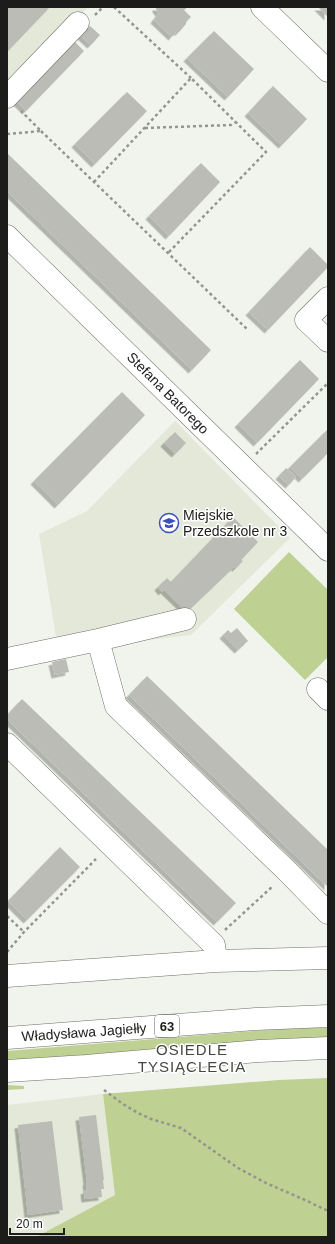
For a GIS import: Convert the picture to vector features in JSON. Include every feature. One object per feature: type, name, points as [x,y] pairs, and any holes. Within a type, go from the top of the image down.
[{"type":"street","points":[[262,7],[328,71]]},
{"type":"street","points":[[7,97],[78,23]]},
{"type":"street","name":"Stefana Batorego","points":[[7,236],[328,550]]},
{"type":"street","points":[[328,298],[306,320],[328,341]]},
{"type":"street","points":[[7,659],[98,640],[185,619]]},
{"type":"street","points":[[98,640],[116,706],[288,872],[328,913]]},
{"type":"street","points":[[7,744],[110,844],[214,952]]},
{"type":"street","points":[[7,976],[214,952],[328,958]]},
{"type":"street","name":"Władysława Jagiełły","points":[[7,1038],[256,1019],[328,1016]]},
{"type":"street","name":"63","points":[[7,1071],[86,1066],[259,1051],[328,1048]]},
{"type":"path","points":[[114,7],[191,78],[266,152],[168,253]]},
{"type":"path","points":[[94,182],[191,78]]},
{"type":"path","points":[[7,97],[41,132],[248,330]]},
{"type":"path","points":[[144,128],[231,125],[236,122]]},
{"type":"path","points":[[7,134],[41,132]]},
{"type":"path","points":[[254,457],[328,383]]},
{"type":"path","points":[[7,952],[24,932],[110,844]]},
{"type":"path","points":[[214,952],[288,872]]},
{"type":"path","points":[[7,916],[24,932]]},
{"type":"path","points":[[104,1090],[138,1113],[151,1119],[181,1128],[238,1168],[266,1184],[328,1211]]},
{"type":"shaded area","points":[[7,7],[88,7],[7,89]]},
{"type":"shaded area","name":"Miejskie Przedszkole nr 3","points":[[175,421],[290,538],[191,635],[131,642],[127,625],[56,637],[39,534],[87,511]]},
{"type":"shaded area","points":[[103,1094],[115,1195],[36,1237],[7,1237],[7,1105]]},
{"type":"green space","points":[[289,552],[328,590],[328,657],[305,680],[234,609]]},
{"type":"green space","points":[[291,1028],[328,1028],[328,1039],[7,1063],[7,1051]]},
{"type":"green space","points":[[328,1078],[328,1237],[36,1237],[115,1195],[103,1094],[279,1080]]},
{"type":"green space","points":[[7,1085],[24,1086],[24,1089],[7,1090]]},
{"type":"building","points":[[7,7],[50,7],[7,52]]},
{"type":"building","points":[[156,7],[188,7],[184,10],[191,17],[179,32],[176,32],[172,37],[154,20],[159,13]]},
{"type":"building","points":[[318,7],[328,7],[328,17]]},
{"type":"building","points":[[90,26],[100,35],[91,45],[81,36]]},
{"type":"building","points":[[214,31],[254,69],[228,97],[187,58]]},
{"type":"building","points":[[72,39],[84,51],[26,111],[14,99]]},
{"type":"building","points":[[273,86],[307,119],[282,145],[248,113]]},
{"type":"building","points":[[127,92],[147,111],[95,164],[75,144]]},
{"type":"building","points":[[7,153],[211,350],[192,370],[7,191]]},
{"type":"building","points":[[201,163],[220,182],[169,236],[149,216]]},
{"type":"building","points":[[310,247],[328,265],[328,267],[268,330],[249,312]]},
{"type":"building","points":[[300,360],[319,379],[257,443],[238,424]]},
{"type":"building","points":[[122,392],[145,415],[58,505],[34,481]]},
{"type":"building","points":[[328,429],[328,453],[302,479],[290,467]]},
{"type":"building","points":[[175,432],[186,443],[175,454],[164,443]]},
{"type":"building","points":[[286,468],[296,477],[289,485],[279,476]]},
{"type":"building","points":[[233,517],[258,542],[241,560],[243,561],[236,568],[234,567],[187,612],[164,590],[162,592],[158,587],[167,578],[171,582]]},
{"type":"building","points":[[237,628],[248,641],[238,650],[223,635],[228,630],[231,633]]},
{"type":"building","points":[[66,659],[69,672],[55,675],[52,662]]},
{"type":"building","points":[[147,676],[328,850],[328,887],[129,695]]},
{"type":"building","points":[[22,699],[236,903],[217,922],[7,719],[7,715]]},
{"type":"building","points":[[60,847],[80,867],[27,920],[8,901]]},
{"type":"building","points":[[96,1115],[104,1189],[101,1189],[102,1197],[85,1199],[84,1191],[87,1190],[87,1182],[79,1117]]},
{"type":"building","points":[[52,1121],[63,1210],[28,1215],[18,1125]]},
{"type":"place","name":"Miejskie Przedszkole nr 3","points":[[169,523]]},
{"type":"district","name":"OSIEDLE TYSIĄCLECIA","points":[[192,1058]]}]
